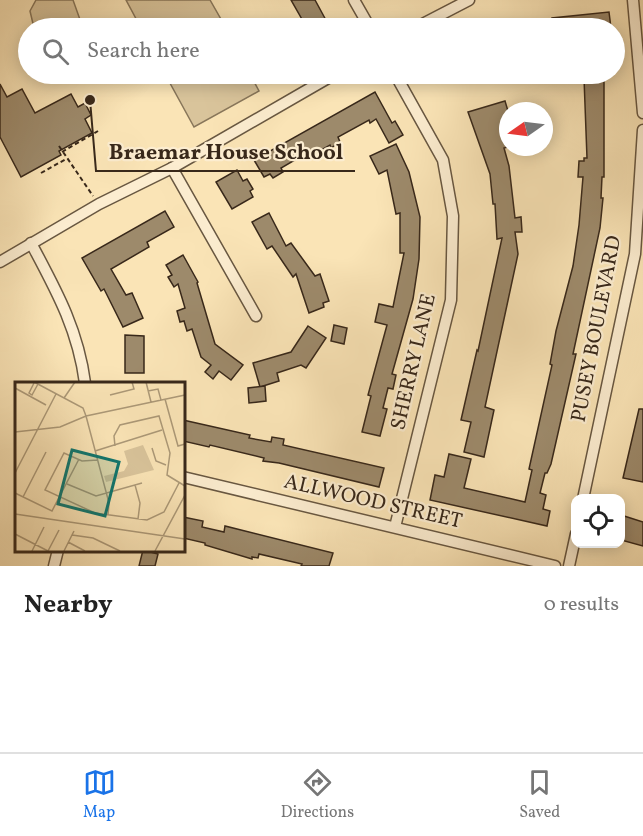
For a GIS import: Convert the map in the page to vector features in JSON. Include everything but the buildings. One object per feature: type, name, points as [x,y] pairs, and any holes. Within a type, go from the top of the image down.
[{"type":"street","points":[[354,0],[364,18]]},
{"type":"street","points":[[434,18],[469,0]]},
{"type":"street","points":[[633,0],[643,113]]},
{"type":"street","points":[[0,262],[99,204],[172,168],[317,84]]},
{"type":"street","name":"SHERRY LANE","points":[[395,527],[451,300],[453,216],[444,160],[401,84]]},
{"type":"street","name":"PUSEY BOULEVARD","points":[[584,494],[635,254],[643,130]]},
{"type":"street","points":[[172,168],[256,316]]},
{"type":"street","points":[[31,243],[66,309],[78,346],[85,382]]},
{"type":"street","name":"ALLWOOD STREET","points":[[184,477],[555,566]]},
{"type":"street","points":[[569,566],[573,548]]},
{"type":"street","points":[[54,566],[58,551]]},
{"type":"path","points":[[62,152],[98,130]]},
{"type":"path","points":[[59,146],[99,204]]},
{"type":"path","points":[[41,173],[66,159]]},
{"type":"shaded area","points":[[36,0],[73,0],[79,18],[32,18],[30,11]]},
{"type":"shaded area","points":[[126,0],[210,0],[220,18],[136,18]]},
{"type":"shaded area","points":[[170,84],[255,84],[259,91],[194,127]]},
{"type":"place","name":"Braemar House School","points":[[90,100]]}]
